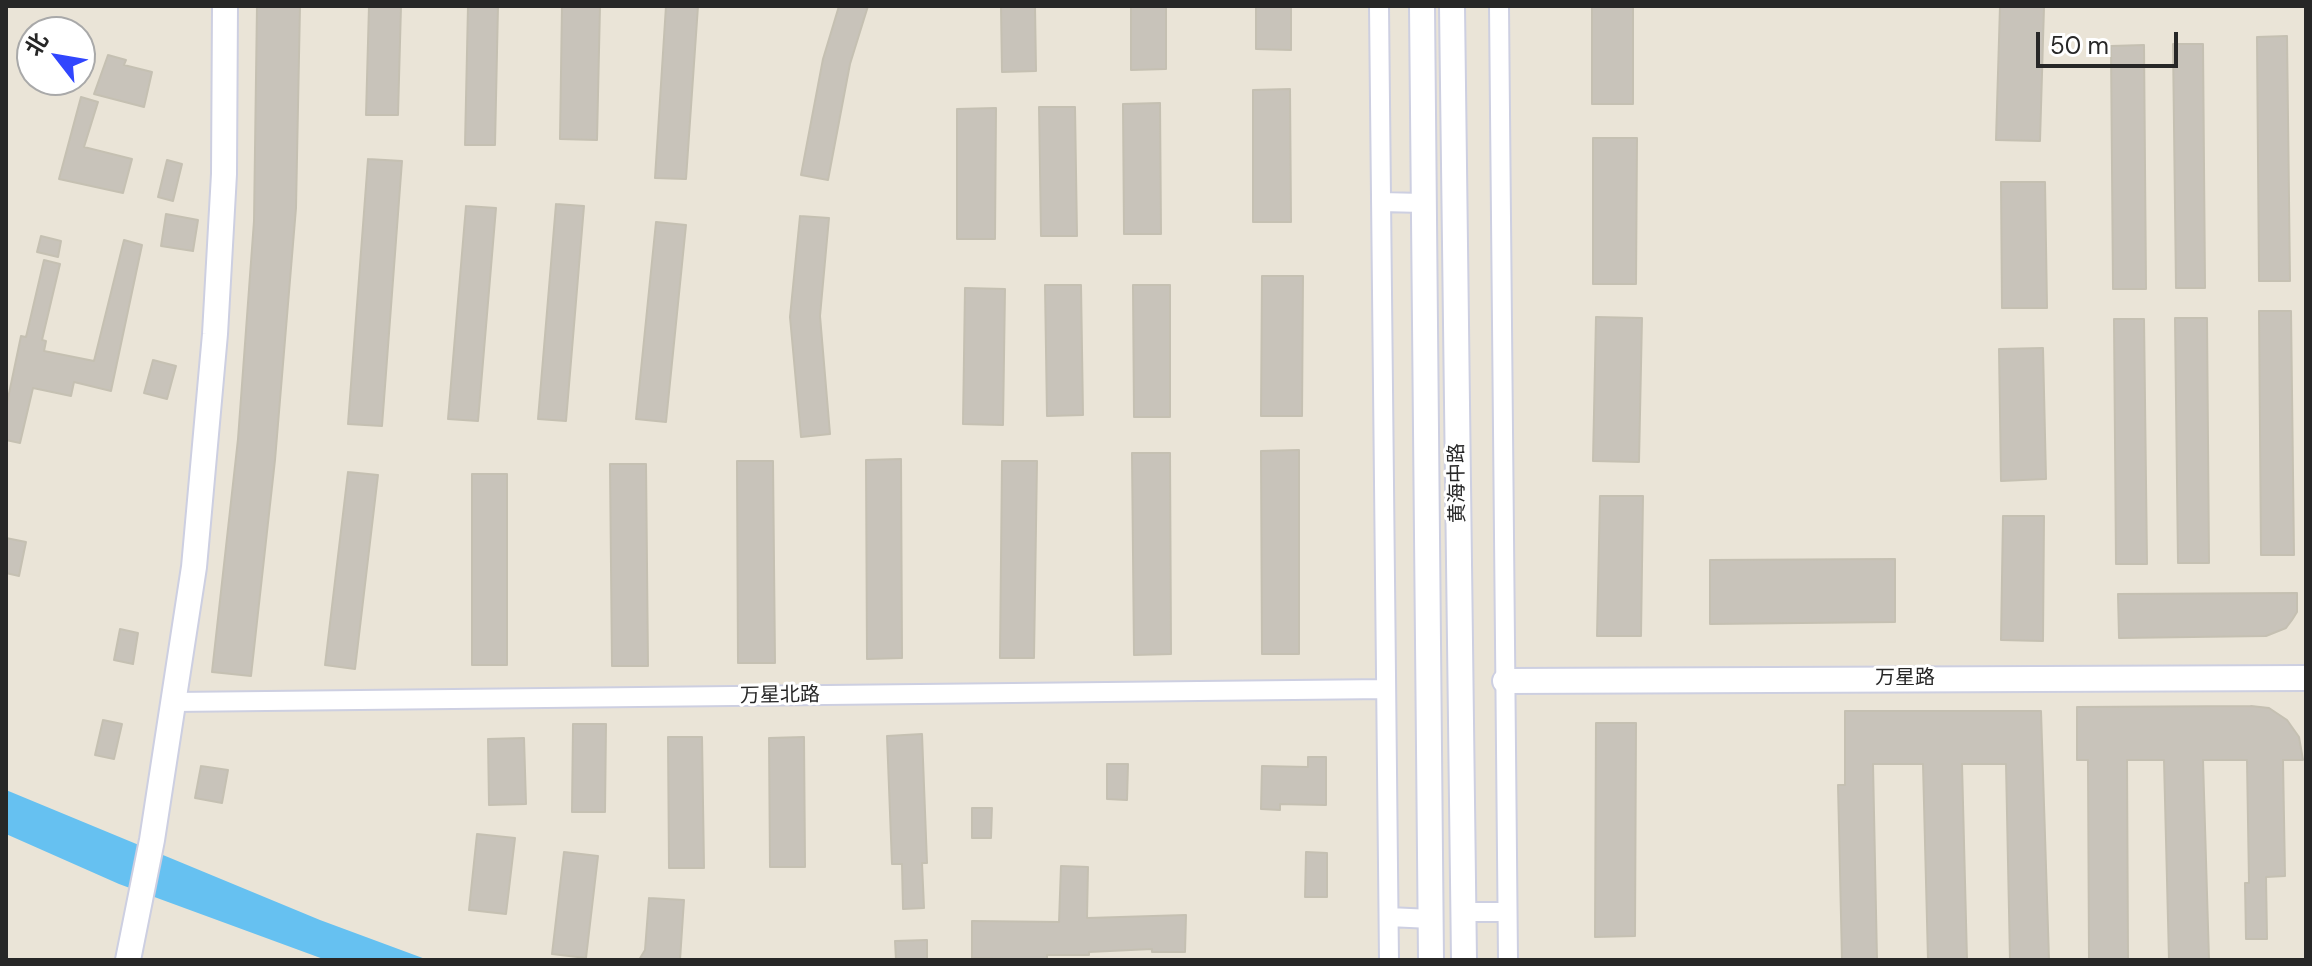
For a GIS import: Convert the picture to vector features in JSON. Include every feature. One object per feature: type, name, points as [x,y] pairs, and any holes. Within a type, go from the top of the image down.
[{"type":"street","points":[[128,960],[152,840],[194,567],[215,334],[224,174],[225,6]]},
{"type":"street","points":[[1379,6],[1389,960]]},
{"type":"street","name":"黄海中路","points":[[1422,6],[1431,960]]},
{"type":"street","name":"黄海中路","points":[[1452,6],[1464,960]]},
{"type":"street","points":[[1499,6],[1508,960]]},
{"type":"street","points":[[1381,202],[1423,203]]},
{"type":"street","name":"万星路","points":[[1505,681],[2306,678]]},
{"type":"street","name":"万星北路","points":[[173,702],[1386,689]]},
{"type":"street","points":[[1463,912],[1507,912]]},
{"type":"street","points":[[1389,917],[1431,919]]},
{"type":"water","points":[[6,790],[320,920],[428,960],[326,960],[119,884],[6,834]]},
{"type":"building","points":[[257,6],[300,6],[296,208],[275,460],[251,676],[212,672],[238,439],[254,221]]},
{"type":"building","points":[[369,6],[401,6],[398,115],[366,115]]},
{"type":"building","points":[[468,6],[498,6],[495,145],[465,145]]},
{"type":"building","points":[[562,6],[600,6],[597,140],[560,139]]},
{"type":"building","points":[[666,6],[698,6],[686,179],[655,178]]},
{"type":"building","points":[[839,6],[868,6],[850,64],[828,180],[801,175],[823,59]]},
{"type":"building","points":[[1001,6],[1035,6],[1036,71],[1002,72]]},
{"type":"building","points":[[1131,6],[1166,6],[1166,69],[1131,70]]},
{"type":"building","points":[[1256,6],[1291,6],[1291,50],[1256,49]]},
{"type":"building","points":[[1592,6],[1633,6],[1633,104],[1592,104]]},
{"type":"building","points":[[2000,6],[2044,7],[2040,141],[1996,140]]},
{"type":"building","points":[[2287,36],[2290,281],[2259,281],[2257,37]]},
{"type":"building","points":[[2173,44],[2203,44],[2205,288],[2176,288]]},
{"type":"building","points":[[2144,45],[2146,289],[2113,289],[2111,46]]},
{"type":"building","points":[[108,55],[126,60],[124,65],[152,72],[144,107],[96,95]]},
{"type":"building","points":[[1290,89],[1291,222],[1253,222],[1253,90]]},
{"type":"building","points":[[81,97],[98,102],[84,147],[132,159],[123,193],[59,179]]},
{"type":"building","points":[[1160,103],[1161,234],[1124,234],[1123,104]]},
{"type":"building","points":[[1039,107],[1075,107],[1077,236],[1041,236]]},
{"type":"building","points":[[996,108],[995,239],[957,239],[957,109]]},
{"type":"building","points":[[1593,138],[1637,138],[1636,284],[1593,284]]},
{"type":"building","points":[[368,159],[402,161],[382,426],[348,424]]},
{"type":"building","points":[[167,160],[182,164],[173,201],[158,197]]},
{"type":"building","points":[[2001,182],[2045,182],[2047,308],[2002,308]]},
{"type":"building","points":[[556,204],[584,206],[566,421],[538,419]]},
{"type":"building","points":[[466,206],[496,208],[478,421],[448,419]]},
{"type":"building","points":[[166,214],[198,220],[193,251],[161,246]]},
{"type":"building","points":[[800,216],[829,218],[820,316],[830,434],[801,437],[790,317]]},
{"type":"building","points":[[656,222],[686,225],[666,422],[636,419]]},
{"type":"building","points":[[41,236],[61,241],[58,257],[37,252]]},
{"type":"building","points":[[124,240],[142,245],[111,391],[74,382],[71,396],[33,388],[20,443],[6,440],[6,408],[21,336],[26,337],[44,260],[60,264],[42,340],[46,341],[44,351],[94,361]]},
{"type":"building","points":[[1262,276],[1303,276],[1302,416],[1261,416]]},
{"type":"building","points":[[1045,285],[1081,285],[1083,415],[1047,416]]},
{"type":"building","points":[[1133,285],[1170,285],[1170,417],[1134,417]]},
{"type":"building","points":[[965,288],[1005,289],[1003,425],[963,424]]},
{"type":"building","points":[[2259,311],[2291,311],[2294,555],[2261,555]]},
{"type":"building","points":[[1596,317],[1642,318],[1639,462],[1593,461]]},
{"type":"building","points":[[2175,318],[2207,318],[2209,563],[2178,563]]},
{"type":"building","points":[[2114,319],[2144,319],[2147,564],[2116,564]]},
{"type":"building","points":[[2043,348],[2046,479],[2001,481],[1999,349]]},
{"type":"building","points":[[153,360],[176,366],[167,399],[144,393]]},
{"type":"building","points":[[1299,450],[1299,654],[1262,654],[1261,451]]},
{"type":"building","points":[[1132,453],[1170,453],[1171,654],[1134,655]]},
{"type":"building","points":[[901,459],[902,658],[867,659],[866,460]]},
{"type":"building","points":[[737,461],[773,461],[775,663],[738,663]]},
{"type":"building","points":[[1002,461],[1037,461],[1034,658],[1000,658]]},
{"type":"building","points":[[610,464],[646,464],[648,666],[612,666]]},
{"type":"building","points":[[348,472],[378,475],[355,669],[325,665]]},
{"type":"building","points":[[472,474],[507,474],[507,665],[472,665]]},
{"type":"building","points":[[1600,496],[1643,496],[1641,636],[1597,636]]},
{"type":"building","points":[[2003,516],[2044,516],[2043,641],[2001,640]]},
{"type":"building","points":[[6,538],[26,542],[19,576],[6,573]]},
{"type":"building","points":[[1895,559],[1895,622],[1710,624],[1710,560]]},
{"type":"building","points":[[2297,593],[2297,612],[2292,620],[2286,628],[2266,636],[2119,638],[2118,594]]},
{"type":"building","points":[[120,629],[138,633],[133,664],[114,660]]},
{"type":"building","points":[[2077,707],[2269,708],[2287,720],[2299,737],[2303,760],[2283,760],[2285,876],[2266,877],[2267,939],[2246,939],[2245,883],[2249,883],[2247,760],[2203,760],[2209,960],[2169,960],[2164,760],[2127,760],[2128,960],[2089,960],[2088,760],[2077,760]]},
{"type":"building","points":[[1845,711],[2041,711],[2049,960],[2010,960],[2006,764],[1962,764],[1967,960],[1928,960],[1923,764],[1873,764],[1877,960],[1842,960],[1838,785],[1845,785]]},
{"type":"building","points":[[103,720],[122,724],[114,759],[95,755]]},
{"type":"building","points":[[1596,723],[1636,723],[1635,936],[1595,937]]},
{"type":"building","points":[[573,724],[606,724],[605,812],[572,812]]},
{"type":"building","points":[[922,734],[927,863],[922,863],[924,908],[903,909],[902,864],[892,864],[887,736]]},
{"type":"building","points":[[668,737],[702,737],[704,868],[669,868]]},
{"type":"building","points":[[804,737],[805,867],[770,867],[769,738]]},
{"type":"building","points":[[524,738],[526,804],[489,805],[488,739]]},
{"type":"building","points":[[1308,757],[1326,757],[1326,805],[1280,804],[1280,810],[1261,809],[1262,766],[1308,767]]},
{"type":"building","points":[[1107,764],[1128,764],[1127,800],[1107,799]]},
{"type":"building","points":[[201,766],[228,770],[222,803],[195,798]]},
{"type":"building","points":[[972,808],[992,808],[991,838],[972,838]]},
{"type":"building","points":[[477,834],[515,838],[506,914],[469,910]]},
{"type":"building","points":[[564,852],[598,856],[586,958],[552,954]]},
{"type":"building","points":[[1306,852],[1327,853],[1327,897],[1305,897]]},
{"type":"building","points":[[1061,866],[1088,867],[1087,918],[1186,915],[1185,952],[1152,952],[1152,949],[1089,952],[1089,955],[1047,955],[1047,960],[972,958],[972,921],[1059,922]]},
{"type":"building","points":[[649,898],[684,900],[680,960],[639,960],[645,950]]},
{"type":"building","points":[[927,940],[927,960],[896,960],[895,941]]}]
